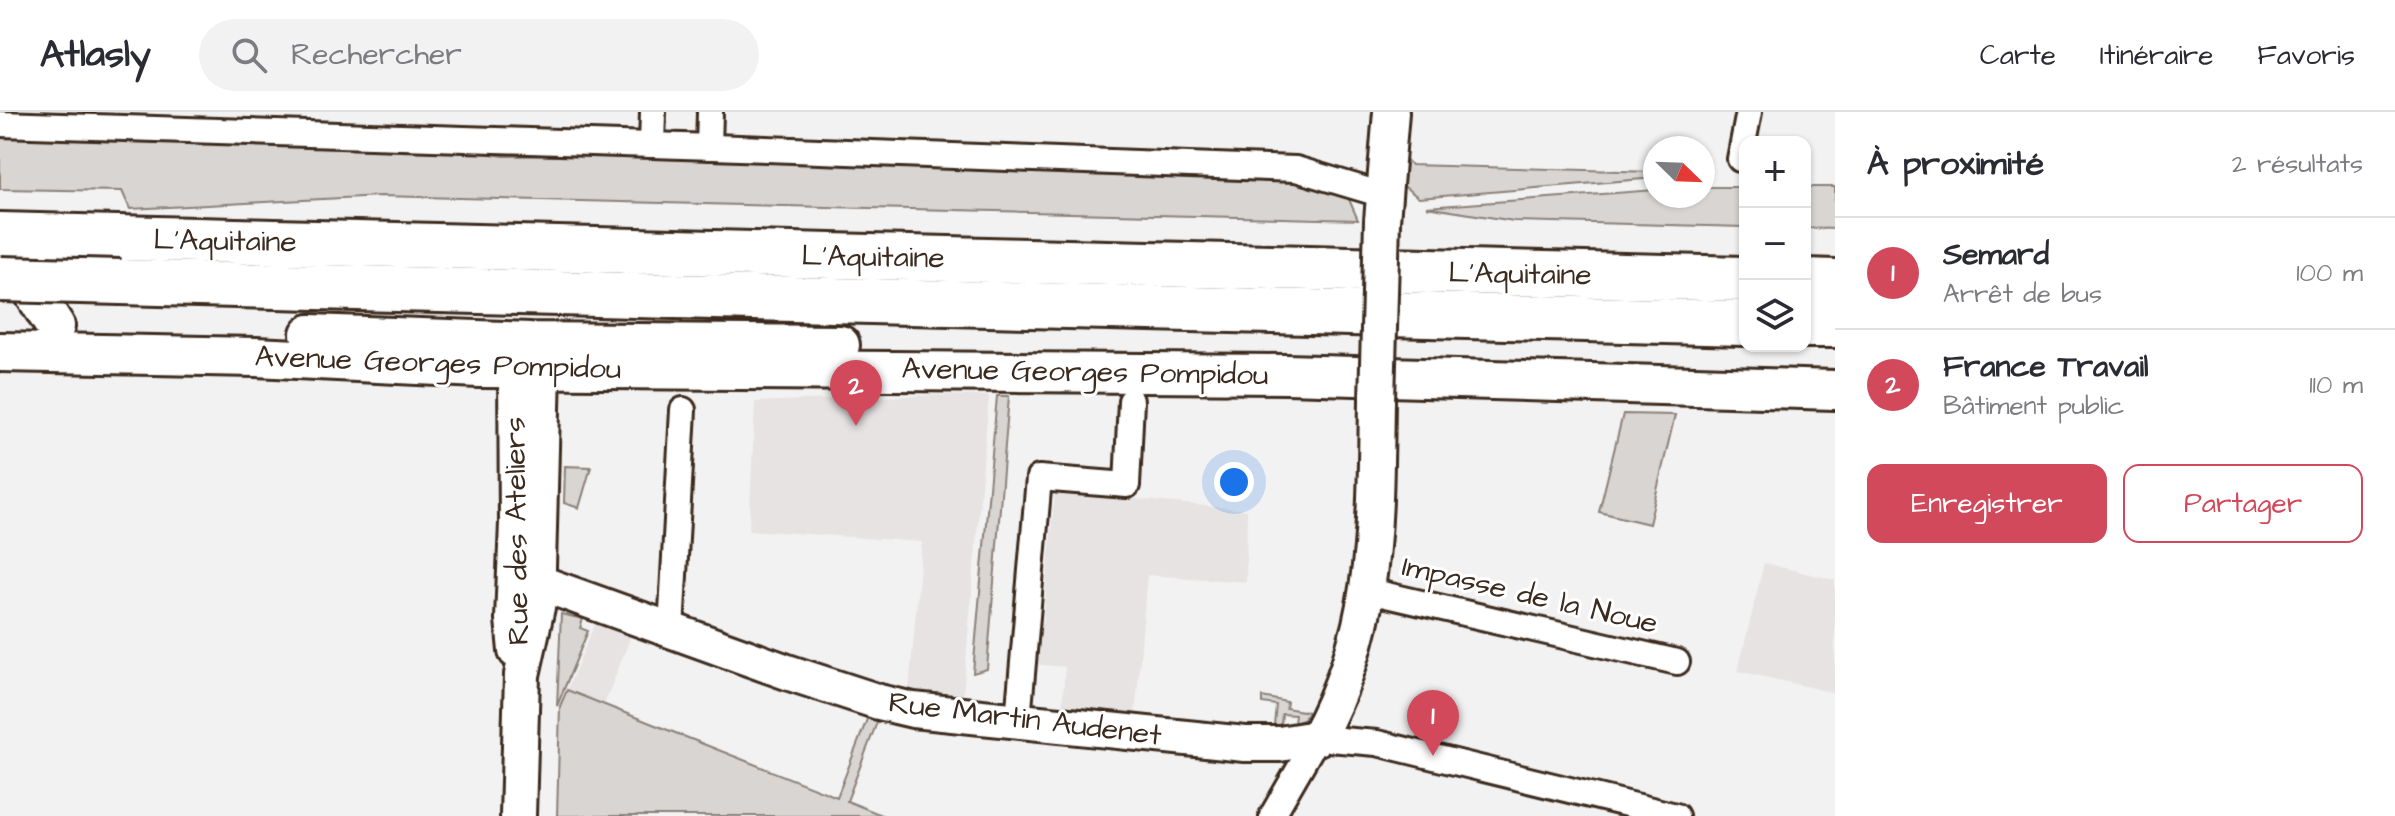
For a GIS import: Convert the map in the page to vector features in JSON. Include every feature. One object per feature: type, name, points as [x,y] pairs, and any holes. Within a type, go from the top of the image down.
[{"type":"highway","name":"L'Aquitaine","points":[[0,235],[1739,279]]},
{"type":"highway","name":"L'Aquitaine","points":[[0,279],[1739,323]]},
{"type":"highway","points":[[1811,281],[1835,282]]},
{"type":"highway","points":[[1811,325],[1835,325]]},
{"type":"main road","points":[[0,255],[16,265],[55,326]]},
{"type":"main road","name":"Avenue Georges Pompidou","points":[[0,325],[255,331],[530,360],[737,343],[1835,367]]},
{"type":"main road","name":"Avenue Georges Pompidou","points":[[0,352],[1286,374],[1835,390]]},
{"type":"street","points":[[652,145],[653,112]]},
{"type":"street","points":[[709,147],[710,112]]},
{"type":"street","points":[[1272,816],[1317,738],[1347,676],[1369,591],[1383,208],[1391,112]]},
{"type":"street","points":[[1744,136],[1749,112]]},
{"type":"street","points":[[0,124],[90,120],[318,124],[652,145],[1296,169],[1383,208]]},
{"type":"street","name":"Rue des Ateliers","points":[[518,816],[522,675],[513,633],[526,579],[530,360]]},
{"type":"street","points":[[1018,720],[1039,478],[1127,485],[1131,401]]},
{"type":"street","points":[[671,630],[683,410]]},
{"type":"street","name":"Rue Martin Audenet","points":[[526,579],[879,702],[913,710],[1245,744],[1279,744],[1317,738]]},
{"type":"street","name":"Impasse de la Noue","points":[[1369,591],[1677,662]]},
{"type":"street","points":[[1317,738],[1377,743],[1668,815]]},
{"type":"shaded area","points":[[0,134],[466,150],[504,156],[674,154],[1302,181],[1345,190],[1358,220],[381,196],[130,209],[122,191],[0,189]]},
{"type":"shaded area","points":[[1404,157],[1411,165],[1643,172],[1643,179],[1419,198],[1401,184]]},
{"type":"shaded area","points":[[1715,187],[1739,187],[1739,227],[1514,221],[1426,207],[1643,191],[1643,208],[1715,208]]},
{"type":"shaded area","points":[[1811,187],[1835,187],[1835,229],[1811,228]]},
{"type":"shaded area","points":[[934,395],[989,396],[963,694],[909,690],[922,542],[749,530],[755,402]]},
{"type":"shaded area","points":[[997,396],[1009,396],[987,669],[973,673]]},
{"type":"shaded area","points":[[1623,414],[1675,415],[1649,524],[1599,512]]},
{"type":"shaded area","points":[[565,466],[591,467],[579,508],[564,503]]},
{"type":"shaded area","points":[[1055,491],[1247,510],[1246,582],[1147,575],[1135,717],[1062,709],[1065,667],[1033,664],[1037,623],[1043,623]]},
{"type":"shaded area","points":[[1764,563],[1835,580],[1835,693],[1738,671]]},
{"type":"shaded area","points":[[561,614],[583,619],[580,628],[588,631],[557,706]]},
{"type":"shaded area","points":[[597,619],[632,633],[604,705],[567,690]]},
{"type":"shaded area","points":[[567,690],[837,797],[869,714],[879,717],[847,801],[884,816],[557,816],[560,706]]},
{"type":"shaded area","points":[[1262,697],[1287,702],[1286,708],[1308,712],[1303,720],[1294,723],[1295,715],[1282,714],[1281,725],[1274,725],[1276,705],[1262,703]]},
{"type":"place","name":"France Travail","points":[[856,426]]},
{"type":"place","name":"Semard","points":[[1433,756]]}]
